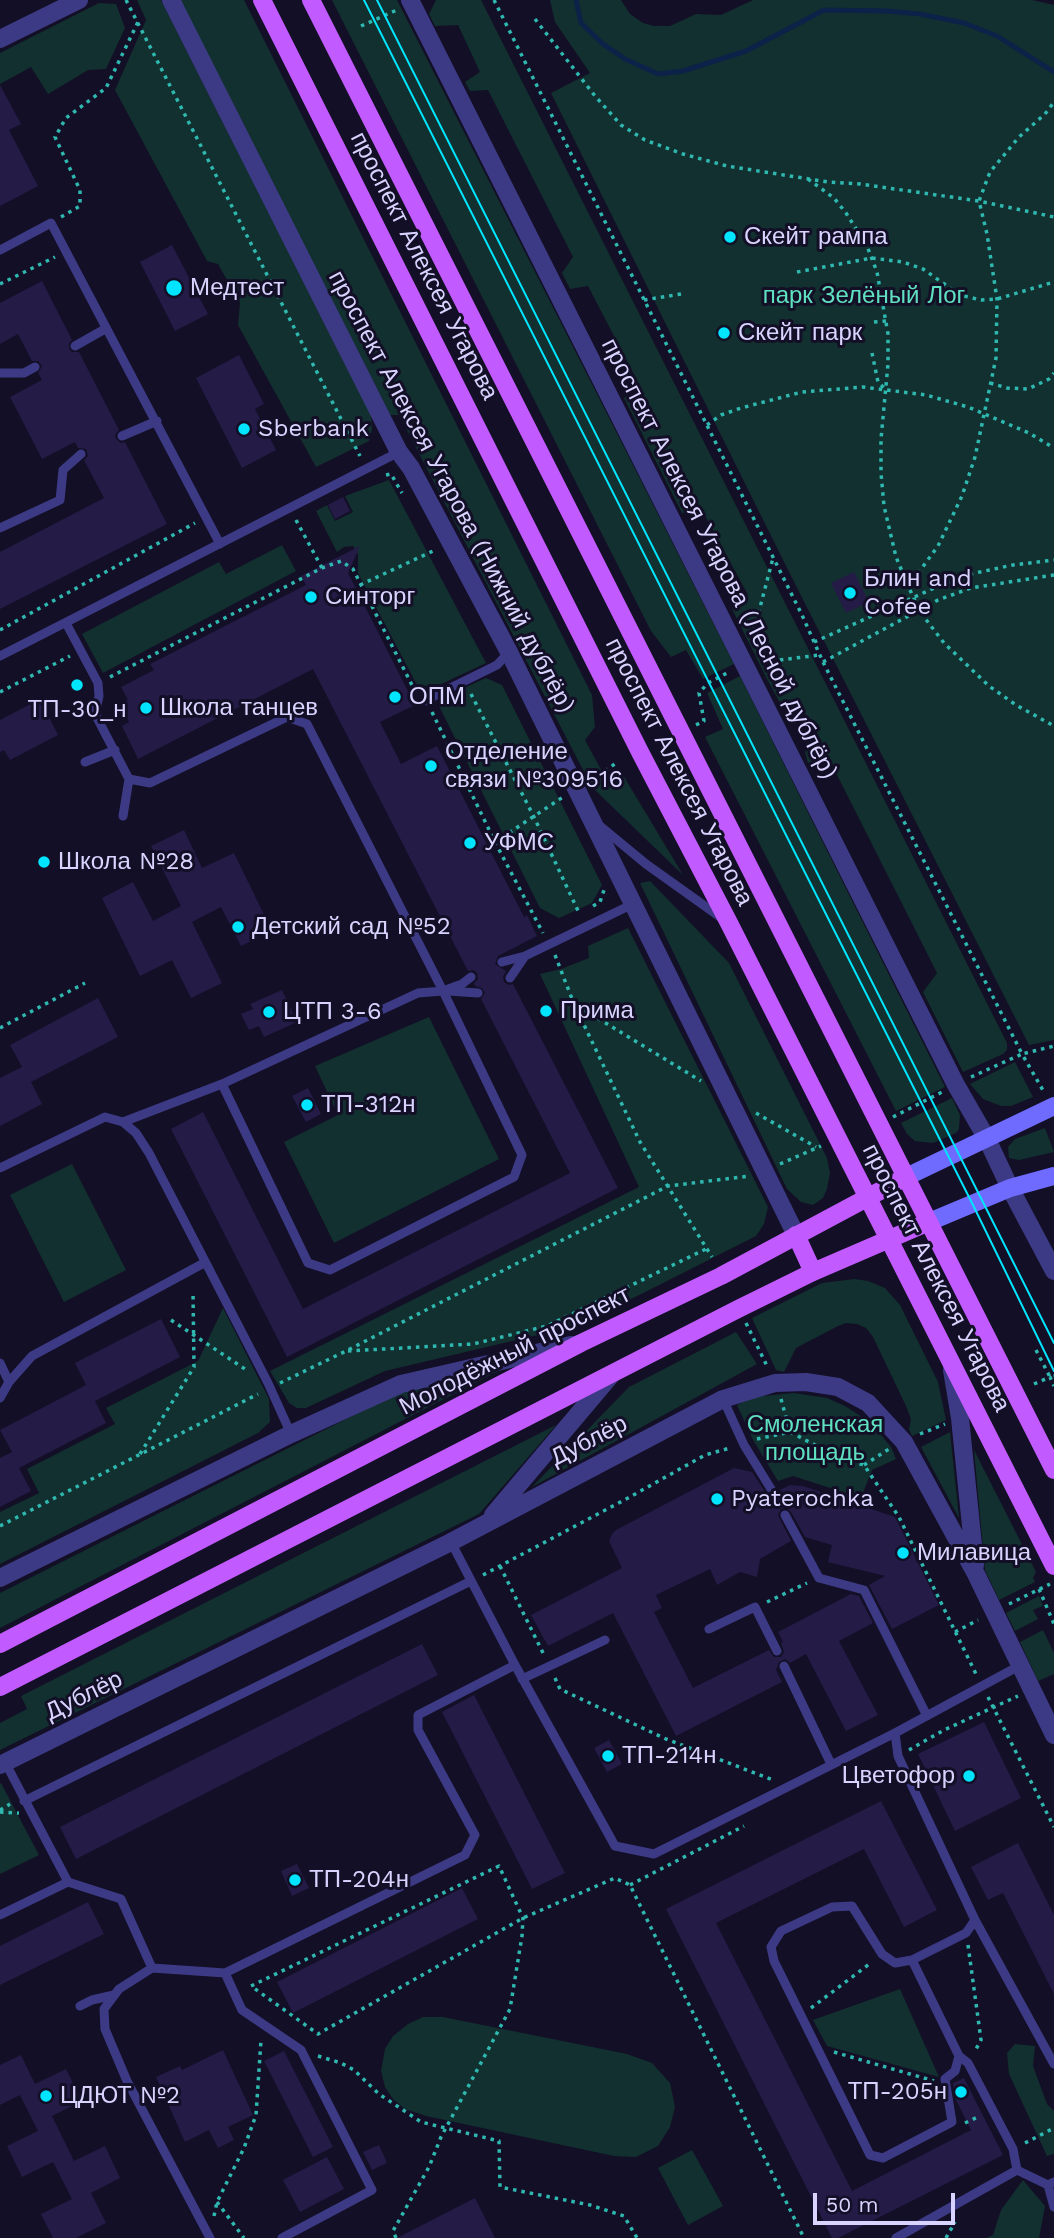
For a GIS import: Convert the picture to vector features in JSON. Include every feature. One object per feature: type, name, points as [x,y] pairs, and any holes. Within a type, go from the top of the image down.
[{"type":"main road","name":"проспект Алексея Угарова","points":[[262,0],[1054,1566]]},
{"type":"main road","name":"проспект Алексея Угарова","points":[[311,0],[1054,1470]]},
{"type":"main road","name":"Молодёжный проспект","points":[[0,1644],[581,1343],[721,1276],[906,1177],[1054,1106]]},
{"type":"main road","points":[[0,1687],[813,1272],[1010,1188],[1054,1176]]},
{"type":"main road","points":[[796,1235],[813,1272]]},
{"type":"street","points":[[0,39],[79,0]]},
{"type":"street","name":"проспект Алексея Угарова (Нижний дублёр)","points":[[171,0],[399,452],[411,468],[509,652],[796,1235]]},
{"type":"street","name":"проспект Алексея Угарова (Лесной дублёр)","points":[[406,4],[746,664],[956,1085],[987,1139],[1054,1271]]},
{"type":"street","points":[[0,1578],[290,1434],[401,1384],[581,1343]]},
{"type":"street","points":[[951,1360],[960,1418],[976,1574]]},
{"type":"street","points":[[486,1523],[612,1374]]},
{"type":"street","name":"Дублёр","points":[[3,1764],[451,1542],[723,1399],[775,1383],[806,1382],[838,1387],[868,1403],[904,1442],[976,1574],[1054,1735]]},
{"type":"lane","points":[[0,250],[51,223],[220,544]]},
{"type":"lane","points":[[75,346],[105,329]]},
{"type":"lane","points":[[0,373],[24,373],[35,367]]},
{"type":"lane","points":[[122,436],[157,421]]},
{"type":"lane","points":[[0,656],[399,452]]},
{"type":"lane","points":[[0,528],[60,500],[63,470],[81,454]]},
{"type":"lane","points":[[66,623],[98,683],[96,714],[130,779],[123,816]]},
{"type":"lane","points":[[426,701],[497,665],[509,652]]},
{"type":"lane","points":[[130,779],[150,783],[287,717],[307,724],[443,991],[522,1155],[514,1177],[330,1270],[308,1263],[222,1084]]},
{"type":"lane","points":[[85,762],[115,750]]},
{"type":"lane","points":[[593,821],[646,864],[729,923]]},
{"type":"lane","points":[[502,962],[526,956],[634,904]]},
{"type":"lane","points":[[510,978],[526,956]]},
{"type":"lane","points":[[443,991],[462,984],[471,977]]},
{"type":"lane","points":[[123,1122],[222,1084],[418,993],[478,993]]},
{"type":"lane","points":[[0,1168],[106,1117],[123,1122],[136,1133],[149,1153],[204,1263],[217,1282],[269,1385],[290,1434]]},
{"type":"lane","points":[[0,1398],[9,1382],[32,1356],[204,1263]]},
{"type":"lane","points":[[0,1363],[9,1382]]},
{"type":"lane","points":[[723,1399],[744,1445],[779,1502]]},
{"type":"lane","points":[[785,1515],[819,1578],[864,1590],[928,1716]]},
{"type":"lane","points":[[451,1542],[522,1679],[614,1846],[654,1854],[895,1733],[1019,1666]]},
{"type":"lane","points":[[24,1801],[471,1581]]},
{"type":"lane","points":[[709,1629],[755,1607],[777,1651]]},
{"type":"lane","points":[[522,1679],[605,1640]]},
{"type":"lane","points":[[209,2237],[127,2081],[106,2029],[104,2009],[119,1989],[152,1968],[225,1973],[464,1855],[475,1835],[418,1730],[418,1715],[515,1665]]},
{"type":"lane","points":[[784,1666],[831,1764]]},
{"type":"lane","points":[[895,1733],[898,1756],[975,1920],[1054,2064]]},
{"type":"lane","points":[[3,1764],[68,1882]]},
{"type":"lane","points":[[0,1914],[68,1882],[121,1899],[152,1968]]},
{"type":"lane","points":[[960,2056],[955,2071],[945,2079],[952,2122],[883,2158],[870,2155],[775,1961],[771,1947],[781,1931],[832,1907],[852,1906],[882,1954],[895,1963],[912,1960],[966,1933],[975,1920]]},
{"type":"lane","points":[[912,1960],[960,2056],[968,2063],[1013,2149],[1017,2170]]},
{"type":"lane","points":[[225,1973],[242,2010],[301,2050],[372,2190],[282,2238]]},
{"type":"lane","points":[[80,2006],[114,1995]]},
{"type":"lane","points":[[1017,2170],[1051,2183],[1054,2207]]},
{"type":"lane","points":[[896,2238],[1017,2170]]},
{"type":"path","points":[[127,0],[372,478],[391,474],[403,496]]},
{"type":"path","points":[[494,0],[823,662],[1022,1054],[1054,1046]]},
{"type":"path","points":[[361,26],[406,4]]},
{"type":"path","points":[[535,19],[621,125],[645,140],[727,166],[979,201],[1054,218]]},
{"type":"path","points":[[51,223],[80,206],[80,190],[55,137],[66,118],[106,88],[138,22]]},
{"type":"path","points":[[908,587],[938,546],[952,520],[975,457],[996,358],[997,299],[979,201],[990,173],[1019,136],[1045,114],[1054,102]]},
{"type":"path","points":[[808,179],[834,198],[859,231],[879,281],[886,321],[888,364],[881,473],[884,506],[896,557],[908,587],[919,609],[944,643],[989,686],[1054,726]]},
{"type":"path","points":[[0,284],[66,252]]},
{"type":"path","points":[[797,272],[872,258],[903,262],[923,269],[960,295],[981,300],[997,299],[1054,282]]},
{"type":"path","points":[[644,300],[681,295]]},
{"type":"path","points":[[874,322],[886,321]]},
{"type":"path","points":[[872,353],[878,382],[885,389]]},
{"type":"path","points":[[990,383],[1007,388],[1028,389],[1049,379],[1054,373]]},
{"type":"path","points":[[706,425],[721,415],[741,408],[803,392],[837,388],[885,389],[926,396],[984,413],[1029,433],[1054,448]]},
{"type":"path","points":[[0,630],[206,517]]},
{"type":"path","points":[[303,533],[322,568]]},
{"type":"path","points":[[360,585],[433,551],[427,540]]},
{"type":"path","points":[[746,664],[773,558]]},
{"type":"path","points":[[814,642],[961,576],[1054,560]]},
{"type":"path","points":[[98,683],[322,568],[341,561],[353,569],[417,695],[426,701],[495,842],[550,944],[574,1004],[640,1142],[712,1256]]},
{"type":"path","points":[[823,662],[938,600],[971,588],[1054,575]]},
{"type":"path","points":[[0,692],[80,651]]},
{"type":"path","points":[[465,682],[534,817],[580,915]]},
{"type":"path","points":[[495,842],[616,763]]},
{"type":"path","points":[[0,1028],[85,983]]},
{"type":"path","points":[[574,1004],[657,1056],[816,1147]]},
{"type":"path","points":[[777,1166],[816,1147],[839,1142]]},
{"type":"path","points":[[0,1526],[269,1385],[346,1351],[668,1186],[752,1176]]},
{"type":"path","points":[[346,1351],[473,1344],[547,1325],[708,1248]]},
{"type":"path","points":[[140,1454],[194,1367],[193,1292]]},
{"type":"path","points":[[171,1320],[269,1385]]},
{"type":"path","points":[[745,1321],[762,1356]]},
{"type":"path","points":[[1036,1350],[1052,1376],[1054,1386]]},
{"type":"path","points":[[1034,1384],[1052,1376]]},
{"type":"path","points":[[916,1435],[947,1423]]},
{"type":"path","points":[[471,1581],[705,1455],[790,1432],[840,1458],[864,1465],[899,1517],[1054,1827]]},
{"type":"path","points":[[864,1465],[891,1448]]},
{"type":"path","points":[[500,1566],[560,1689],[666,1739],[788,1786]]},
{"type":"path","points":[[755,1607],[819,1578]]},
{"type":"path","points":[[1004,1606],[1054,1582]]},
{"type":"path","points":[[1039,1589],[1054,1624]]},
{"type":"path","points":[[898,1756],[993,1707]]},
{"type":"path","points":[[630,1885],[751,1823]]},
{"type":"path","points":[[396,2238],[393,2231],[510,2009],[523,1918],[499,1866],[251,1986],[317,2034],[523,1918],[615,1878],[630,1885],[804,2238]]},
{"type":"path","points":[[966,1933],[981,2040],[968,2063]]},
{"type":"path","points":[[802,2015],[882,1954]]},
{"type":"path","points":[[209,2237],[217,2202],[244,2148],[256,2115],[262,2024]]},
{"type":"path","points":[[818,2047],[946,2085]]},
{"type":"path","points":[[301,2050],[354,2070],[379,2094],[421,2122],[499,2141],[500,2187],[590,2205],[624,2216],[638,2238]]},
{"type":"path","points":[[952,2122],[964,2124],[992,2111]]},
{"type":"path","points":[[1013,2149],[1054,2128]]},
{"type":"path","points":[[217,2202],[244,2238]]},
{"type":"green space","points":[[137,0],[161,0],[371,415],[372,430],[369,441],[316,467],[238,325],[240,303],[218,264],[207,261],[115,90],[146,20]]},
{"type":"green space","points":[[180,0],[244,0],[592,695],[595,727],[585,740],[605,777],[623,775],[683,875],[596,791],[581,766],[399,415],[390,415]]},
{"type":"green space","points":[[332,0],[397,0],[734,664],[703,679],[686,650],[671,657],[651,631]]},
{"type":"green space","points":[[436,0],[481,0],[1007,1043],[1007,1050],[1003,1054],[963,1072],[923,992],[937,973],[829,759],[808,763],[805,752],[817,739],[799,700],[780,703],[732,609],[748,595],[703,512],[682,513],[624,398],[639,384],[588,286],[570,289],[562,273],[573,257],[488,90],[470,91],[465,82],[480,72],[458,25],[435,26],[429,14]]},
{"type":"green space","name":"парк Зелёный Лог","points":[[550,0],[621,0],[630,14],[643,23],[654,26],[670,26],[696,14],[721,15],[753,0],[1032,0],[1054,5],[1054,1040],[1029,1045],[788,570],[551,93],[590,73],[555,22]]},
{"type":"green space","points":[[99,3],[116,4],[125,28],[106,69],[88,70],[48,94],[31,67],[0,84],[0,53]]},
{"type":"green space","points":[[389,480],[486,663],[435,687],[417,685],[358,573],[358,554],[353,546],[344,547],[337,552],[316,511],[327,505],[335,521],[353,512],[345,496]]},
{"type":"green space","points":[[282,545],[296,571],[103,673],[82,634],[219,562],[226,574]]},
{"type":"green space","points":[[740,676],[945,1087],[896,1111],[705,737],[723,729],[707,693]]},
{"type":"green space","points":[[486,678],[502,685],[602,885],[592,903],[559,918],[540,908],[439,706],[446,696]]},
{"type":"green space","points":[[650,881],[729,963],[827,1158],[830,1173],[827,1189],[823,1198],[813,1205],[801,1202],[787,1189],[640,883]]},
{"type":"green space","points":[[628,928],[768,1207],[764,1224],[756,1236],[580,1325],[385,1371],[306,1408],[297,1408],[289,1403],[270,1371],[639,1187],[540,974],[589,958],[588,946]]},
{"type":"green space","points":[[429,1017],[499,1159],[334,1243],[284,1142],[338,1115],[315,1066]]},
{"type":"green space","points":[[1015,1062],[1033,1097],[1011,1106],[1001,1106],[983,1099],[970,1084]]},
{"type":"green space","points":[[952,1098],[960,1115],[956,1133],[933,1143],[915,1141],[907,1134],[901,1123]]},
{"type":"green space","points":[[1045,1128],[1054,1152],[1019,1160],[1009,1158],[1008,1147],[1015,1139]]},
{"type":"green space","points":[[72,1164],[126,1270],[64,1302],[10,1195]]},
{"type":"green space","points":[[855,1279],[885,1288],[900,1305],[938,1382],[946,1420],[912,1436],[909,1429],[911,1419],[906,1406],[873,1337],[866,1328],[857,1324],[846,1323],[838,1326],[796,1348],[784,1372],[776,1370],[752,1318],[822,1283]]},
{"type":"green space","points":[[223,1308],[269,1399],[270,1422],[258,1433],[0,1564],[0,1512],[39,1493],[27,1469],[115,1424],[106,1408],[198,1361]]},
{"type":"green space","points":[[736,1332],[757,1364],[532,1487],[629,1387]]},
{"type":"green space","points":[[510,1365],[0,1628],[0,1593],[404,1390]]},
{"type":"green space","name":"Смоленская площадь","points":[[794,1393],[827,1398],[845,1406],[877,1430],[891,1447],[896,1459],[872,1470],[861,1498],[793,1476],[778,1481],[753,1440],[737,1405],[753,1397]]},
{"type":"green space","points":[[556,1425],[479,1514],[0,1750],[0,1723],[27,1709],[21,1696]]},
{"type":"green space","points":[[950,1432],[959,1518],[921,1447]]},
{"type":"green space","points":[[974,1450],[1036,1572],[1033,1578],[1035,1582],[999,1600],[985,1570]]},
{"type":"green space","points":[[1039,1596],[1043,1606],[1033,1610],[1038,1619],[1015,1631],[1006,1613]]},
{"type":"green space","points":[[1043,1630],[1054,1653],[1054,1674],[1038,1681],[1020,1642]]},
{"type":"green space","points":[[0,1784],[39,1855],[0,1874]]},
{"type":"green space","points":[[900,1989],[939,2077],[827,2046],[813,2020]]},
{"type":"green space","points":[[423,2017],[443,2017],[627,2054],[652,2063],[670,2083],[675,2107],[670,2127],[658,2146],[636,2157],[614,2156],[426,2116],[405,2109],[393,2099],[385,2087],[381,2071],[385,2049],[393,2036],[408,2024]]},
{"type":"green space","points":[[1015,2044],[1035,2046],[1033,2066],[1047,2104],[1054,2111],[1054,2154],[1047,2156],[1009,2074],[1007,2053]]},
{"type":"green space","points":[[692,2150],[723,2206],[688,2225],[658,2168]]},
{"type":"green space","points":[[1023,2180],[1045,2206],[1039,2238],[986,2238],[993,2235],[1001,2210]]},
{"type":"building","points":[[0,85],[21,124],[9,130],[38,186],[0,206]]},
{"type":"building","name":"Медтест","points":[[172,245],[208,314],[175,331],[140,262]]},
{"type":"building","points":[[42,281],[72,340],[69,349],[79,352],[119,430],[115,435],[116,439],[121,443],[125,442],[167,524],[0,609],[0,552],[104,498],[84,460],[88,456],[86,449],[78,448],[75,442],[42,459],[10,397],[42,380],[38,373],[42,366],[38,361],[32,361],[18,334],[0,344],[0,303]]},
{"type":"building","name":"Sberbank","points":[[239,355],[264,404],[255,409],[276,450],[242,468],[196,378]]},
{"type":"building","points":[[343,497],[350,511],[335,519],[328,505]]},
{"type":"building","points":[[360,546],[348,573],[415,705],[380,722],[401,764],[437,746],[524,917],[527,915],[537,936],[498,956],[495,964],[506,971],[504,982],[513,984],[618,1188],[287,1357],[171,1129],[203,1112],[303,1309],[570,1173],[481,999],[485,993],[482,988],[475,986],[477,973],[468,971],[313,669],[138,759],[122,726],[129,722],[120,704],[128,700],[121,687],[154,670],[150,664],[306,585],[301,576]]},
{"type":"building","name":"Блин and Cofee","points":[[854,572],[869,602],[846,613],[831,583]]},
{"type":"building","points":[[40,699],[58,735],[10,760],[4,750],[0,752],[0,720]]},
{"type":"building","points":[[184,830],[202,868],[234,853],[272,931],[241,946],[221,907],[192,922],[222,983],[191,998],[172,960],[140,976],[102,898],[133,882],[153,921],[181,906],[151,846]]},
{"type":"building","name":"ЦТП 3-6","points":[[282,990],[297,1022],[264,1037],[259,1026],[249,1030],[241,1014],[253,1009],[250,1004]]},
{"type":"building","points":[[98,998],[118,1037],[31,1082],[42,1104],[0,1126],[0,1078],[22,1067],[10,1045]]},
{"type":"building","name":"ТП-312н","points":[[308,1088],[321,1114],[306,1122],[292,1096]]},
{"type":"building","points":[[161,1319],[180,1357],[95,1401],[106,1423],[19,1468],[31,1491],[0,1507],[0,1458],[12,1452],[0,1430],[86,1385],[75,1363]]},
{"type":"building","points":[[734,1468],[752,1472],[776,1508],[785,1506],[780,1490],[790,1485],[803,1486],[895,1517],[939,1605],[892,1629],[869,1585],[885,1576],[828,1562],[832,1545],[805,1537],[791,1512],[786,1508],[781,1509],[778,1515],[791,1541],[760,1559],[757,1577],[740,1572],[717,1585],[710,1569],[656,1595],[662,1608],[654,1612],[693,1688],[769,1650],[774,1657],[781,1657],[784,1652],[783,1642],[778,1632],[851,1594],[859,1596],[873,1623],[839,1641],[878,1715],[846,1731],[806,1654],[790,1663],[785,1659],[779,1662],[776,1670],[782,1682],[676,1736],[613,1613],[548,1646],[531,1615],[622,1568],[609,1541],[616,1530]]},
{"type":"building","points":[[422,1644],[438,1675],[76,1859],[60,1827]]},
{"type":"building","points":[[474,1695],[565,1873],[532,1889],[442,1712]]},
{"type":"building","name":"Цветофор","points":[[984,1722],[1021,1798],[955,1831],[918,1754]]},
{"type":"building","name":"ТП-214н","points":[[609,1740],[622,1764],[607,1772],[594,1748]]},
{"type":"building","points":[[881,1801],[937,1910],[904,1927],[864,1849],[716,1923],[852,2191],[971,2130],[955,2098],[953,2083],[964,2078],[1003,2155],[838,2238],[832,2238],[666,1909]]},
{"type":"building","points":[[1018,1843],[1054,1915],[1054,1994],[1003,1893],[988,1900],[971,1867]]},
{"type":"building","name":"ТП-204н","points":[[297,1864],[309,1888],[292,1896],[281,1871]]},
{"type":"building","points":[[462,1888],[478,1919],[293,2013],[277,1982]]},
{"type":"building","points":[[88,1902],[104,1934],[0,1985],[0,1946]]},
{"type":"building","points":[[223,2050],[253,2115],[228,2127],[234,2140],[218,2148],[209,2130],[185,2142],[156,2077],[180,2066],[182,2070]]},
{"type":"building","points":[[284,2051],[333,2147],[313,2157],[264,2061]]},
{"type":"building","points":[[21,2055],[35,2084],[66,2069],[82,2101],[52,2116],[74,2161],[105,2146],[120,2178],[91,2193],[106,2223],[76,2238],[53,2238],[41,2214],[72,2199],[53,2162],[22,2177],[7,2146],[38,2131],[20,2095],[0,2105],[0,2065]]},
{"type":"building","points":[[379,2145],[387,2163],[372,2170],[363,2152]]},
{"type":"building","points":[[327,2157],[344,2189],[300,2212],[283,2180]]},
{"type":"building","points":[[475,2198],[495,2238],[397,2238]]},
{"type":"waterway","points":[[576,0],[581,23],[603,44],[625,59],[658,74],[683,71],[746,51],[824,10],[920,14],[964,23],[997,36],[1054,72]]},
{"type":"tram line","points":[[364,0],[973,1205],[1054,1371]]},
{"type":"tram line","points":[[377,0],[1054,1343]]},
{"type":"place","name":"Скейт рампа","points":[[730,237]]},
{"type":"place","name":"Медтест","points":[[174,288]]},
{"type":"place","name":"Скейт парк","points":[[724,333]]},
{"type":"place","name":"Sberbank","points":[[244,429]]},
{"type":"place","name":"Блин and Cofee","points":[[850,593]]},
{"type":"place","name":"Синторг","points":[[311,597]]},
{"type":"place","name":"ТП-30_н","points":[[77,685]]},
{"type":"place","name":"ОПМ","points":[[395,697]]},
{"type":"place","name":"Школа танцев","points":[[146,708]]},
{"type":"place","name":"Отделение связи №309516","points":[[431,766]]},
{"type":"place","name":"УФМС","points":[[470,843]]},
{"type":"place","name":"Школа №28","points":[[44,862]]},
{"type":"place","name":"Детский сад №52","points":[[238,927]]},
{"type":"place","name":"Прима","points":[[546,1011]]},
{"type":"place","name":"ЦТП 3-6","points":[[269,1012]]},
{"type":"place","name":"ТП-312н","points":[[307,1105]]},
{"type":"place","name":"Pyaterochka","points":[[717,1499]]},
{"type":"place","name":"Милавица","points":[[903,1553]]},
{"type":"place","name":"ТП-214н","points":[[608,1756]]},
{"type":"place","name":"Цветофор","points":[[969,1776]]},
{"type":"place","name":"ТП-204н","points":[[295,1880]]},
{"type":"place","name":"ТП-205н","points":[[961,2092]]},
{"type":"place","name":"ЦДЮТ №2","points":[[46,2096]]}]
